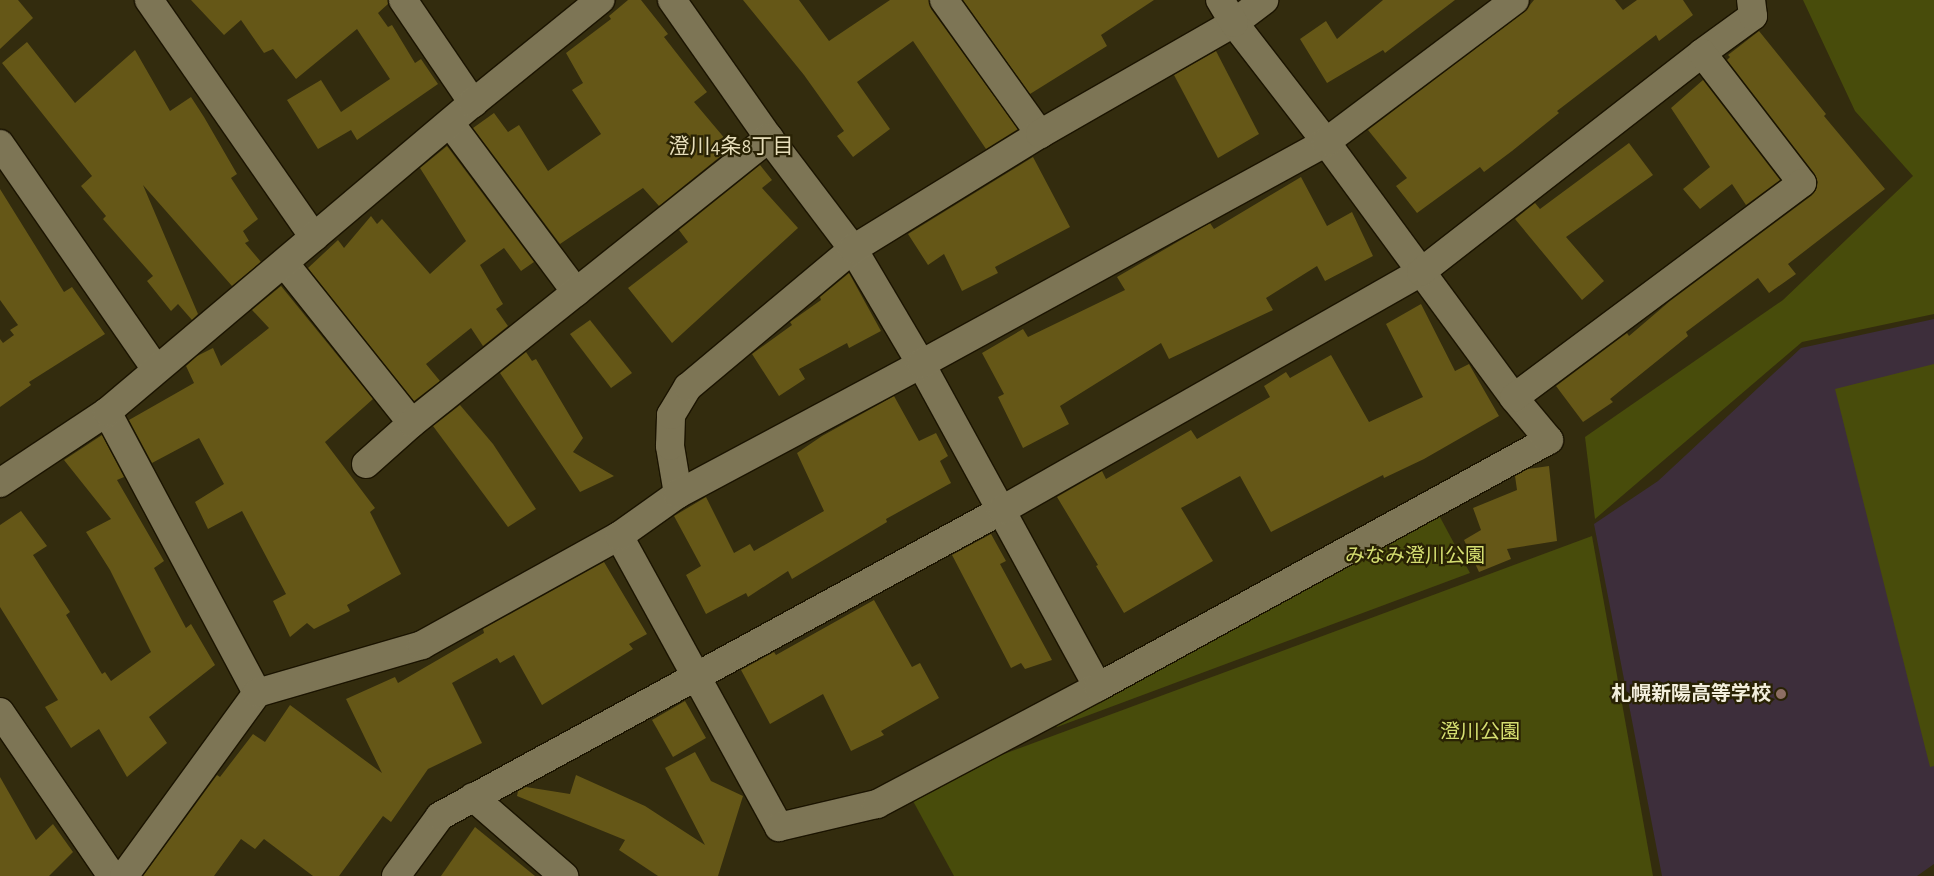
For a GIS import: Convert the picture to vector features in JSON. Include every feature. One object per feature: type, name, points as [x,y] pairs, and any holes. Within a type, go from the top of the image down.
[{"type":"street","points":[[148,0],[314,237]]},
{"type":"street","points":[[403,0],[473,102]]},
{"type":"street","points":[[0,483],[107,412],[156,369],[285,264],[314,237],[473,102],[600,0]]},
{"type":"street","points":[[672,0],[769,138],[853,249],[921,364],[1098,687]]},
{"type":"street","points":[[944,0],[1040,134]]},
{"type":"street","points":[[619,536],[779,827],[877,804],[1098,687],[1548,440],[1514,398],[1326,142],[1234,23],[1220,0]]},
{"type":"street","points":[[678,494],[670,446],[671,415],[688,387],[853,249],[1040,134],[1234,23],[1264,0]]},
{"type":"street","points":[[124,876],[257,693],[422,646],[619,536],[678,494],[921,364],[1326,142],[1516,0]]},
{"type":"street","points":[[396,876],[440,816],[1002,510],[1421,272],[1702,53],[1754,16],[1751,0]]},
{"type":"street","points":[[1514,398],[1802,183],[1702,53]]},
{"type":"street","points":[[450,123],[576,292]]},
{"type":"street","points":[[366,464],[412,423],[769,138]]},
{"type":"street","points":[[0,144],[156,369]]},
{"type":"street","points":[[285,264],[412,423]]},
{"type":"street","points":[[107,412],[257,693]]},
{"type":"street","points":[[0,712],[112,876]]},
{"type":"street","points":[[473,797],[564,876]]},
{"type":"shaded area","name":"札幌新陽高等学校","points":[[1934,319],[1934,864],[1917,876],[1662,876],[1594,524],[1658,481],[1801,348]]},
{"type":"green space","points":[[1803,0],[1934,0],[1934,314],[1802,342],[1595,519],[1585,437],[1783,300],[1913,176],[1855,111]]},
{"type":"green space","points":[[1934,364],[1934,766],[1930,767],[1835,389]]},
{"type":"green space","name":"みなみ澄川公園","points":[[1434,506],[1470,573],[1057,727],[1050,708]]},
{"type":"green space","name":"澄川公園","points":[[1592,536],[1653,876],[954,876],[907,790]]},
{"type":"building","points":[[0,0],[18,0],[33,18],[0,49]]},
{"type":"building","points":[[191,0],[388,0],[388,4],[378,13],[388,27],[392,25],[415,63],[421,59],[438,84],[357,140],[351,130],[318,149],[287,100],[321,80],[341,112],[390,79],[357,29],[296,79],[273,49],[264,53],[241,20],[224,35]]},
{"type":"building","points":[[628,0],[641,0],[668,34],[664,37],[707,92],[694,102],[732,147],[659,206],[643,188],[560,244],[473,128],[494,113],[508,132],[519,125],[548,171],[601,134],[572,90],[583,83],[566,53],[611,19],[609,16]]},
{"type":"building","points":[[743,0],[799,0],[829,41],[890,0],[929,0],[931,9],[1018,129],[986,149],[913,41],[857,82],[890,129],[853,157],[837,136],[844,131],[804,75]]},
{"type":"building","points":[[963,0],[1154,0],[1101,35],[1107,46],[1030,94]]},
{"type":"building","points":[[1383,0],[1455,0],[1385,53],[1383,50],[1327,83],[1300,39],[1326,21],[1337,39]]},
{"type":"building","points":[[1534,0],[1615,0],[1623,10],[1637,0],[1683,0],[1693,15],[1659,41],[1656,35],[1557,111],[1559,113],[1484,172],[1480,167],[1417,213],[1396,186],[1407,178],[1368,130],[1524,12]]},
{"type":"building","points":[[1759,31],[1826,114],[1824,116],[1885,189],[1788,264],[1796,274],[1769,293],[1758,278],[1686,332],[1688,336],[1610,399],[1613,402],[1583,422],[1556,386],[1627,333],[1629,336],[1670,301],[1811,196],[1816,190],[1818,182],[1814,173],[1727,60],[1730,57],[1728,55]]},
{"type":"building","points":[[27,42],[75,103],[135,50],[170,111],[191,97],[204,117],[237,174],[231,178],[258,219],[243,231],[249,241],[245,243],[261,262],[232,286],[143,185],[198,314],[192,320],[178,304],[171,311],[147,281],[153,276],[103,219],[106,216],[81,186],[92,176],[2,63]]},
{"type":"building","points":[[1216,51],[1259,134],[1218,158],[1174,75]]},
{"type":"building","points":[[1703,80],[1780,180],[1746,205],[1732,184],[1700,209],[1683,189],[1710,167],[1671,108]]},
{"type":"building","points":[[1629,143],[1653,175],[1566,237],[1604,281],[1582,300],[1515,219],[1535,203],[1540,209]]},
{"type":"building","points":[[447,146],[534,262],[521,271],[504,248],[480,265],[503,304],[496,309],[508,326],[483,346],[471,328],[426,364],[440,381],[414,401],[308,268],[338,240],[344,248],[371,216],[377,224],[382,219],[430,274],[466,241],[420,168]]},
{"type":"building","points":[[1033,157],[1070,227],[995,267],[998,273],[962,291],[944,254],[928,265],[908,234]]},
{"type":"building","points":[[760,165],[772,180],[762,188],[798,228],[672,343],[628,288],[688,242],[679,230]]},
{"type":"building","points":[[1301,177],[1327,226],[1352,212],[1373,256],[1325,281],[1317,266],[1266,298],[1273,310],[1169,359],[1161,343],[1060,406],[1069,424],[1023,448],[998,397],[1004,394],[982,353],[1023,329],[1028,337],[1125,290],[1117,277],[1210,223],[1214,229]]},
{"type":"building","points":[[0,189],[64,292],[72,287],[105,334],[29,382],[31,385],[0,407],[0,339],[3,343],[14,335],[10,330],[18,325],[0,300]]},
{"type":"building","points":[[849,273],[881,331],[849,348],[847,343],[799,369],[805,379],[779,396],[752,354],[792,325],[790,322],[821,300],[820,297]]},
{"type":"building","points":[[281,286],[373,399],[325,442],[375,508],[370,512],[401,574],[347,605],[350,611],[314,629],[307,623],[290,637],[273,601],[286,594],[242,511],[208,529],[195,502],[224,484],[199,438],[152,463],[129,420],[194,383],[186,366],[197,356],[213,348],[221,366],[269,328],[252,310]]},
{"type":"building","points":[[1421,304],[1455,371],[1469,364],[1499,416],[1424,459],[1384,478],[1383,475],[1271,532],[1240,476],[1181,508],[1213,561],[1124,613],[1057,497],[1102,471],[1106,479],[1191,430],[1197,439],[1270,397],[1264,386],[1286,372],[1290,378],[1331,355],[1369,422],[1423,397],[1386,324]]},
{"type":"building","points":[[590,320],[632,373],[611,388],[570,334]]},
{"type":"building","points":[[526,352],[532,361],[536,359],[583,438],[573,452],[614,476],[580,492],[500,373]]},
{"type":"building","points":[[894,396],[919,441],[936,433],[948,456],[940,461],[951,483],[886,519],[887,522],[792,579],[788,571],[748,597],[746,593],[706,614],[686,575],[701,566],[674,516],[706,497],[734,553],[750,544],[754,551],[824,511],[797,453],[822,436]]},
{"type":"building","points":[[460,405],[493,444],[536,509],[508,527],[433,426]]},
{"type":"building","points":[[102,435],[124,477],[117,480],[164,561],[154,568],[186,628],[191,624],[215,665],[149,717],[167,743],[127,777],[99,729],[71,748],[45,707],[58,700],[0,607],[0,525],[21,511],[47,546],[33,555],[70,612],[66,615],[102,674],[105,672],[111,681],[151,652],[110,570],[86,532],[111,519],[64,460]]},
{"type":"building","points":[[1549,466],[1557,541],[1507,549],[1511,559],[1479,572],[1464,540],[1481,530],[1473,508],[1517,490],[1515,476],[1528,469]]},
{"type":"building","points":[[991,534],[1006,561],[1000,564],[1052,660],[1025,669],[1021,663],[1011,668],[952,555]]},
{"type":"building","points":[[604,562],[647,634],[629,644],[633,649],[542,705],[514,655],[500,663],[497,658],[452,683],[482,743],[428,769],[391,822],[383,816],[339,876],[313,876],[264,839],[255,849],[241,839],[214,876],[143,876],[217,775],[220,777],[253,734],[265,742],[290,705],[382,773],[346,699],[395,677],[398,683],[484,633],[483,629]]},
{"type":"building","points":[[874,600],[912,667],[920,663],[939,698],[881,731],[884,735],[851,751],[823,694],[770,724],[741,670],[774,652],[776,655]]},
{"type":"building","points":[[685,701],[706,738],[673,757],[652,720]]},
{"type":"building","points":[[695,752],[711,781],[743,796],[718,876],[658,876],[619,850],[625,840],[517,796],[518,791],[526,787],[570,794],[576,775],[645,806],[705,845],[665,768]]},
{"type":"building","points":[[0,777],[36,840],[53,824],[73,852],[49,876],[0,876]]},
{"type":"building","points":[[475,827],[535,876],[441,876]]},
{"type":"place","name":"札幌新陽高等学校","points":[[1781,694]]},
{"type":"district","name":"澄川4条8丁目","points":[[731,147]]}]
